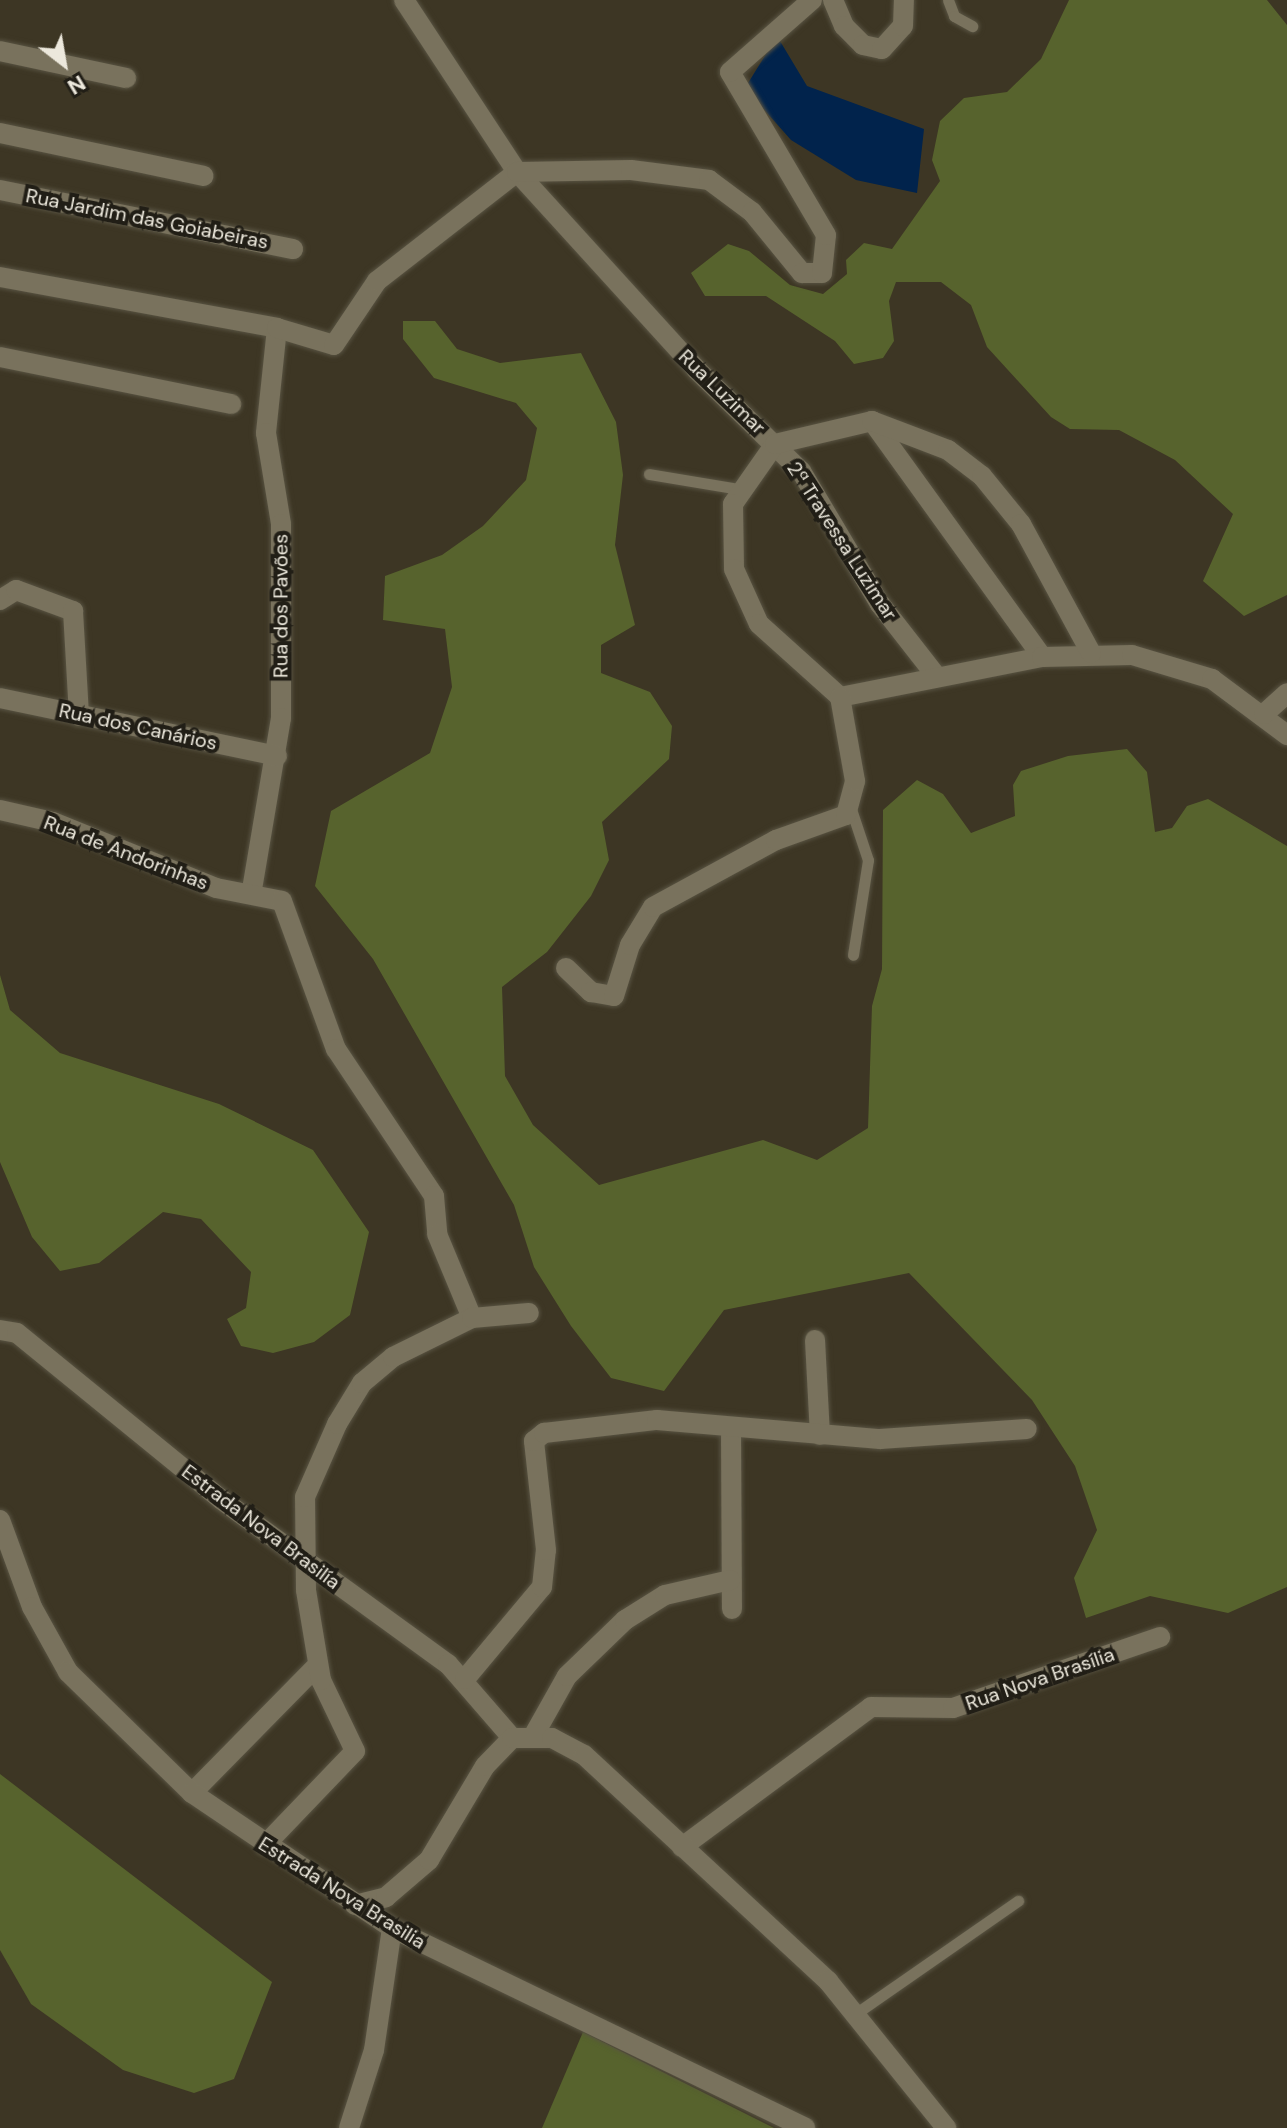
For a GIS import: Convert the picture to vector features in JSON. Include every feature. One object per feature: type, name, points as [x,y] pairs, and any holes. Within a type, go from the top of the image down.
[{"type":"street","name":"Rua Luzimar","points":[[404,0],[517,172],[697,370],[775,444],[872,421]]},
{"type":"street","points":[[0,277],[274,326],[334,345],[377,281],[517,172],[631,170],[709,180],[752,212],[802,273],[822,273],[826,235],[730,72],[812,0]]},
{"type":"street","points":[[833,0],[853,36],[882,49],[903,26],[904,0]]},
{"type":"street","points":[[0,51],[126,78]]},
{"type":"street","points":[[0,133],[204,176]]},
{"type":"street","name":"Rua Jardim das Goiabeiras","points":[[0,190],[293,249]]},
{"type":"street","name":"Rua dos Pavões","points":[[252,889],[277,756],[281,524],[266,433],[274,326]]},
{"type":"street","points":[[0,357],[231,404]]},
{"type":"street","points":[[872,421],[948,450],[982,476],[1050,570],[1091,653]]},
{"type":"street","points":[[872,421],[1042,657]]},
{"type":"street","points":[[566,968],[591,992],[614,996],[630,945],[653,907],[851,809],[854,765],[840,697],[750,613],[729,532],[739,489],[775,444]]},
{"type":"street","name":"2ª Travessa Luzimar","points":[[775,444],[801,471],[880,604],[937,677]]},
{"type":"street","points":[[0,600],[16,590],[73,611],[79,716]]},
{"type":"street","points":[[840,697],[1042,657],[1091,653],[1189,667],[1264,714],[1287,735]]},
{"type":"street","points":[[1264,714],[1287,693]]},
{"type":"street","name":"Rua dos Canários","points":[[0,698],[277,756]]},
{"type":"street","name":"Rua de Andorinhas","points":[[0,810],[53,822],[216,888],[252,889]]},
{"type":"street","points":[[252,889],[282,901],[294,919],[312,995],[336,1049],[434,1196],[437,1234],[472,1318]]},
{"type":"street","points":[[265,1845],[354,1756],[317,1666],[305,1561],[307,1486],[351,1398],[393,1357],[472,1318],[529,1313]]},
{"type":"street","name":"Estrada Nova Brasilía","points":[[0,1330],[17,1333],[305,1561],[465,1679],[512,1738]]},
{"type":"street","points":[[815,1340],[820,1435]]},
{"type":"street","points":[[465,1679],[542,1587],[537,1436],[657,1420],[880,1439],[1027,1429]]},
{"type":"street","points":[[731,1428],[732,1609]]},
{"type":"street","name":"Estrada Nova Brasilia","points":[[0,1520],[32,1607],[68,1672],[192,1793],[392,1928],[805,2128]]},
{"type":"street","points":[[535,1733],[567,1676],[643,1606],[730,1580]]},
{"type":"street","name":"Rua Nova Brasília","points":[[682,1847],[871,1707],[953,1708],[1160,1637]]},
{"type":"street","points":[[192,1793],[317,1666]]},
{"type":"street","points":[[355,1905],[386,1897],[429,1860],[485,1766],[512,1738],[535,1733],[584,1755],[858,2012],[946,2128]]},
{"type":"street","points":[[349,2128],[374,2050],[392,1928]]},
{"type":"lane","points":[[948,0],[954,16],[972,26]]},
{"type":"lane","points":[[649,474],[739,489]]},
{"type":"lane","points":[[851,809],[868,860],[853,955]]},
{"type":"lane","points":[[858,2012],[1018,1901]]},
{"type":"green space","points":[[1069,0],[1267,0],[1287,25],[1287,595],[1244,616],[1203,581],[1233,514],[1175,460],[1119,430],[1070,429],[1051,417],[987,347],[971,305],[941,282],[896,282],[889,301],[894,341],[883,358],[854,364],[835,341],[766,296],[705,296],[691,273],[728,244],[749,251],[790,285],[823,294],[847,274],[846,260],[864,243],[892,249],[940,181],[932,160],[940,121],[964,98],[1007,92],[1041,59]]},
{"type":"green space","points":[[403,321],[435,321],[457,349],[500,363],[581,353],[616,422],[623,475],[615,545],[635,625],[601,645],[601,673],[650,692],[672,726],[669,759],[602,822],[609,860],[591,896],[547,952],[502,987],[505,1076],[533,1125],[599,1185],[763,1140],[817,1160],[868,1128],[872,1006],[882,969],[883,810],[917,780],[943,794],[971,833],[1015,816],[1013,785],[1021,771],[1068,756],[1127,749],[1147,772],[1155,832],[1172,828],[1187,806],[1208,799],[1287,846],[1287,1587],[1228,1613],[1150,1596],[1086,1618],[1074,1578],[1097,1530],[1075,1466],[1032,1400],[909,1273],[724,1310],[664,1391],[611,1378],[571,1326],[534,1267],[514,1205],[373,959],[315,886],[331,811],[430,753],[452,687],[445,629],[383,620],[385,576],[442,555],[483,526],[526,480],[537,428],[516,403],[434,378],[403,339]]},
{"type":"green space","points":[[0,975],[10,1010],[60,1053],[219,1104],[313,1150],[369,1232],[350,1315],[314,1342],[273,1353],[241,1346],[227,1319],[246,1308],[251,1272],[201,1219],[163,1212],[99,1263],[60,1271],[32,1237],[0,1162]]},
{"type":"green space","points":[[0,1774],[272,1982],[234,2079],[194,2093],[123,2070],[31,2004],[0,1950]]},
{"type":"green space","points":[[583,2032],[774,2128],[542,2128]]},
{"type":"water","points":[[777,36],[807,86],[924,129],[917,193],[856,180],[791,140],[745,88]]}]
